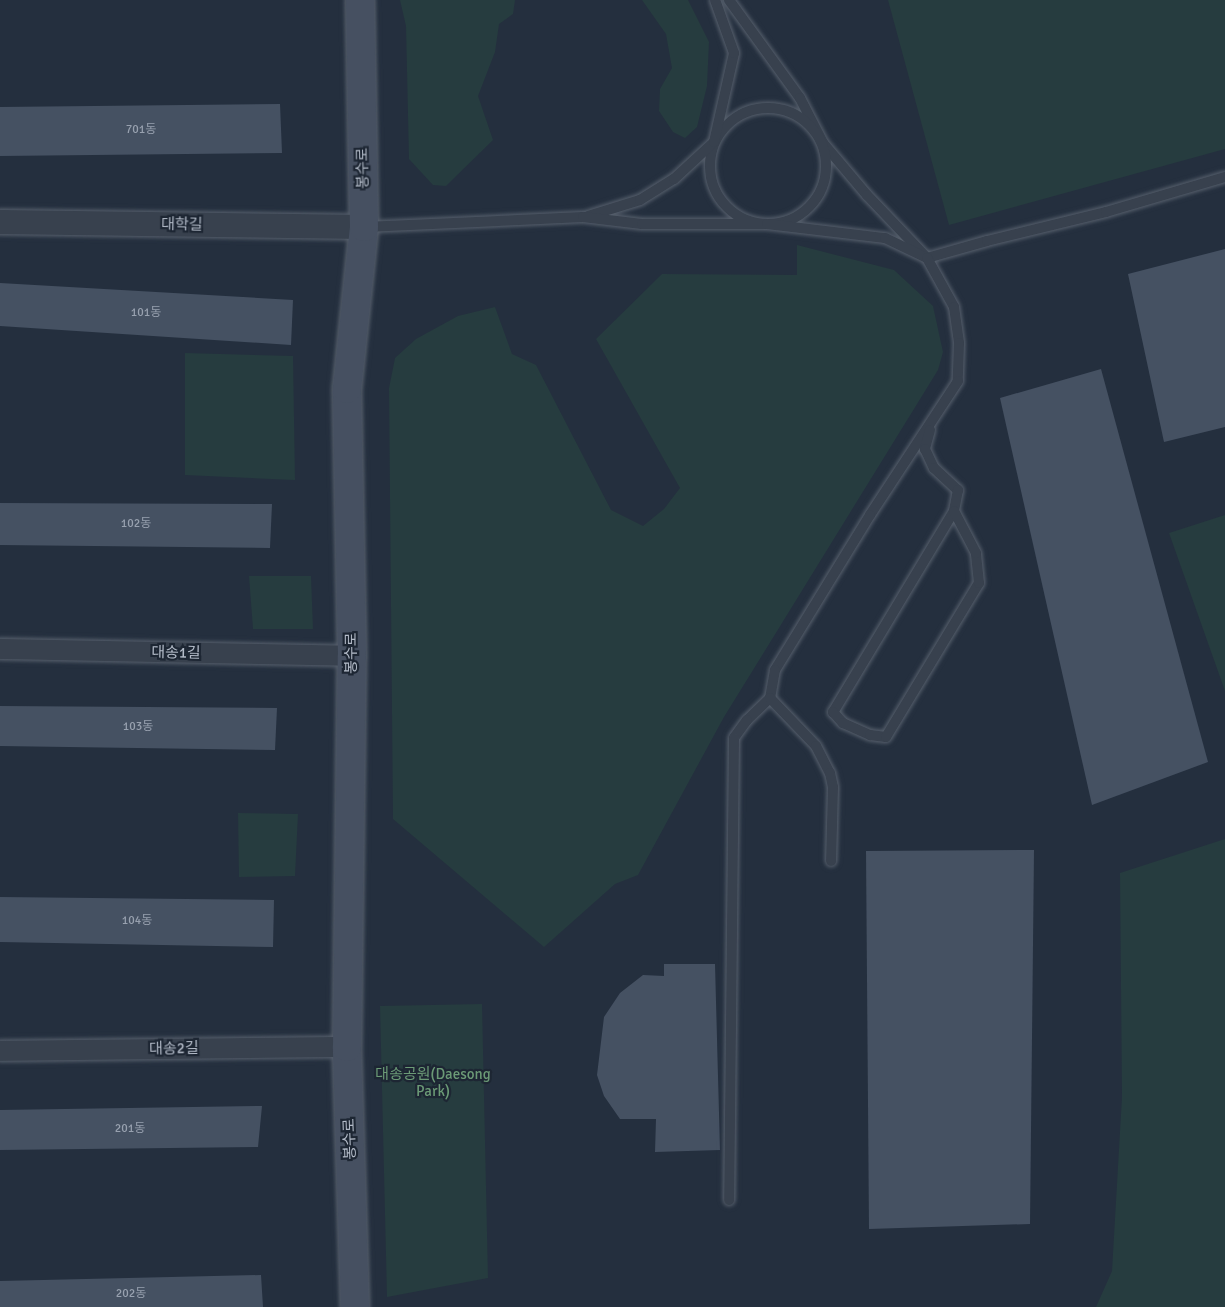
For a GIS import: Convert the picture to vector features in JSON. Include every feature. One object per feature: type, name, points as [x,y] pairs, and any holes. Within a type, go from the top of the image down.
[{"type":"main road","name":"봉수로","points":[[355,1307],[347,1047],[352,657],[347,389],[364,227],[360,0]]},
{"type":"street","name":"대학길","points":[[0,222],[364,227]]},
{"type":"street","name":"대송1길","points":[[0,649],[352,657]]},
{"type":"street","name":"대송2길","points":[[0,1051],[347,1047]]},
{"type":"lane","points":[[715,0],[734,53],[710,161],[711,177],[718,196],[731,211],[747,220],[885,238],[927,258],[1106,212],[1225,177]]},
{"type":"lane","points":[[364,227],[583,218],[642,224],[767,224],[804,213],[817,199],[825,181],[827,162],[823,143],[800,98],[729,0]]},
{"type":"lane","points":[[583,218],[640,200],[674,179],[714,142],[725,126],[740,114],[758,108],[778,108],[797,114],[812,126],[823,143],[867,195],[927,258],[954,307],[959,343],[958,381],[870,515],[775,670],[770,698],[747,720],[734,738],[729,1200]]},
{"type":"lane","points":[[932,421],[926,449],[934,468],[958,490],[954,511],[833,712],[843,723],[870,735],[885,737],[979,583],[976,553],[954,511]]},
{"type":"lane","points":[[770,698],[816,746],[830,773],[833,787],[831,861]]},
{"type":"green space","points":[[400,0],[515,0],[513,14],[499,24],[495,52],[478,96],[493,140],[446,186],[433,185],[409,159],[406,26]]},
{"type":"green space","points":[[642,0],[688,0],[709,42],[707,86],[697,127],[685,138],[673,132],[659,111],[660,89],[672,68],[666,34]]},
{"type":"green space","points":[[888,0],[1225,0],[1225,149],[949,225]]},
{"type":"green space","points":[[797,245],[894,270],[933,306],[943,352],[938,370],[724,717],[638,875],[615,884],[544,947],[393,819],[389,388],[395,358],[416,339],[458,316],[495,307],[512,354],[536,365],[611,510],[643,526],[664,509],[680,488],[596,339],[662,274],[797,275]]},
{"type":"green space","points":[[185,353],[293,356],[295,480],[185,475]]},
{"type":"green space","points":[[1225,515],[1225,691],[1169,533]]},
{"type":"green space","points":[[249,576],[311,576],[313,629],[253,629]]},
{"type":"green space","points":[[238,813],[298,814],[295,876],[239,877]]},
{"type":"green space","points":[[1225,839],[1225,1307],[1096,1307],[1112,1271],[1122,1097],[1120,873]]},
{"type":"green space","name":"대송공원(Daesong Park)","points":[[482,1004],[488,1278],[387,1297],[380,1006]]},
{"type":"building","points":[[280,104],[282,153],[0,156],[0,107]]},
{"type":"building","points":[[1225,249],[1225,427],[1164,442],[1128,274]]},
{"type":"building","points":[[0,283],[293,300],[291,345],[0,326]]},
{"type":"building","points":[[1101,369],[1208,762],[1092,805],[1000,398]]},
{"type":"building","points":[[0,503],[272,504],[270,548],[0,545]]},
{"type":"building","points":[[0,706],[277,708],[275,750],[0,746]]},
{"type":"building","points":[[1034,850],[1030,1224],[869,1229],[866,851]]},
{"type":"building","points":[[0,897],[274,900],[273,947],[0,942]]},
{"type":"building","points":[[664,964],[715,964],[720,1150],[655,1152],[656,1119],[620,1119],[604,1096],[597,1075],[604,1017],[620,993],[643,975],[664,976]]},
{"type":"building","points":[[262,1106],[258,1147],[0,1150],[0,1110]]},
{"type":"building","points":[[261,1275],[263,1307],[0,1307],[0,1281]]}]
